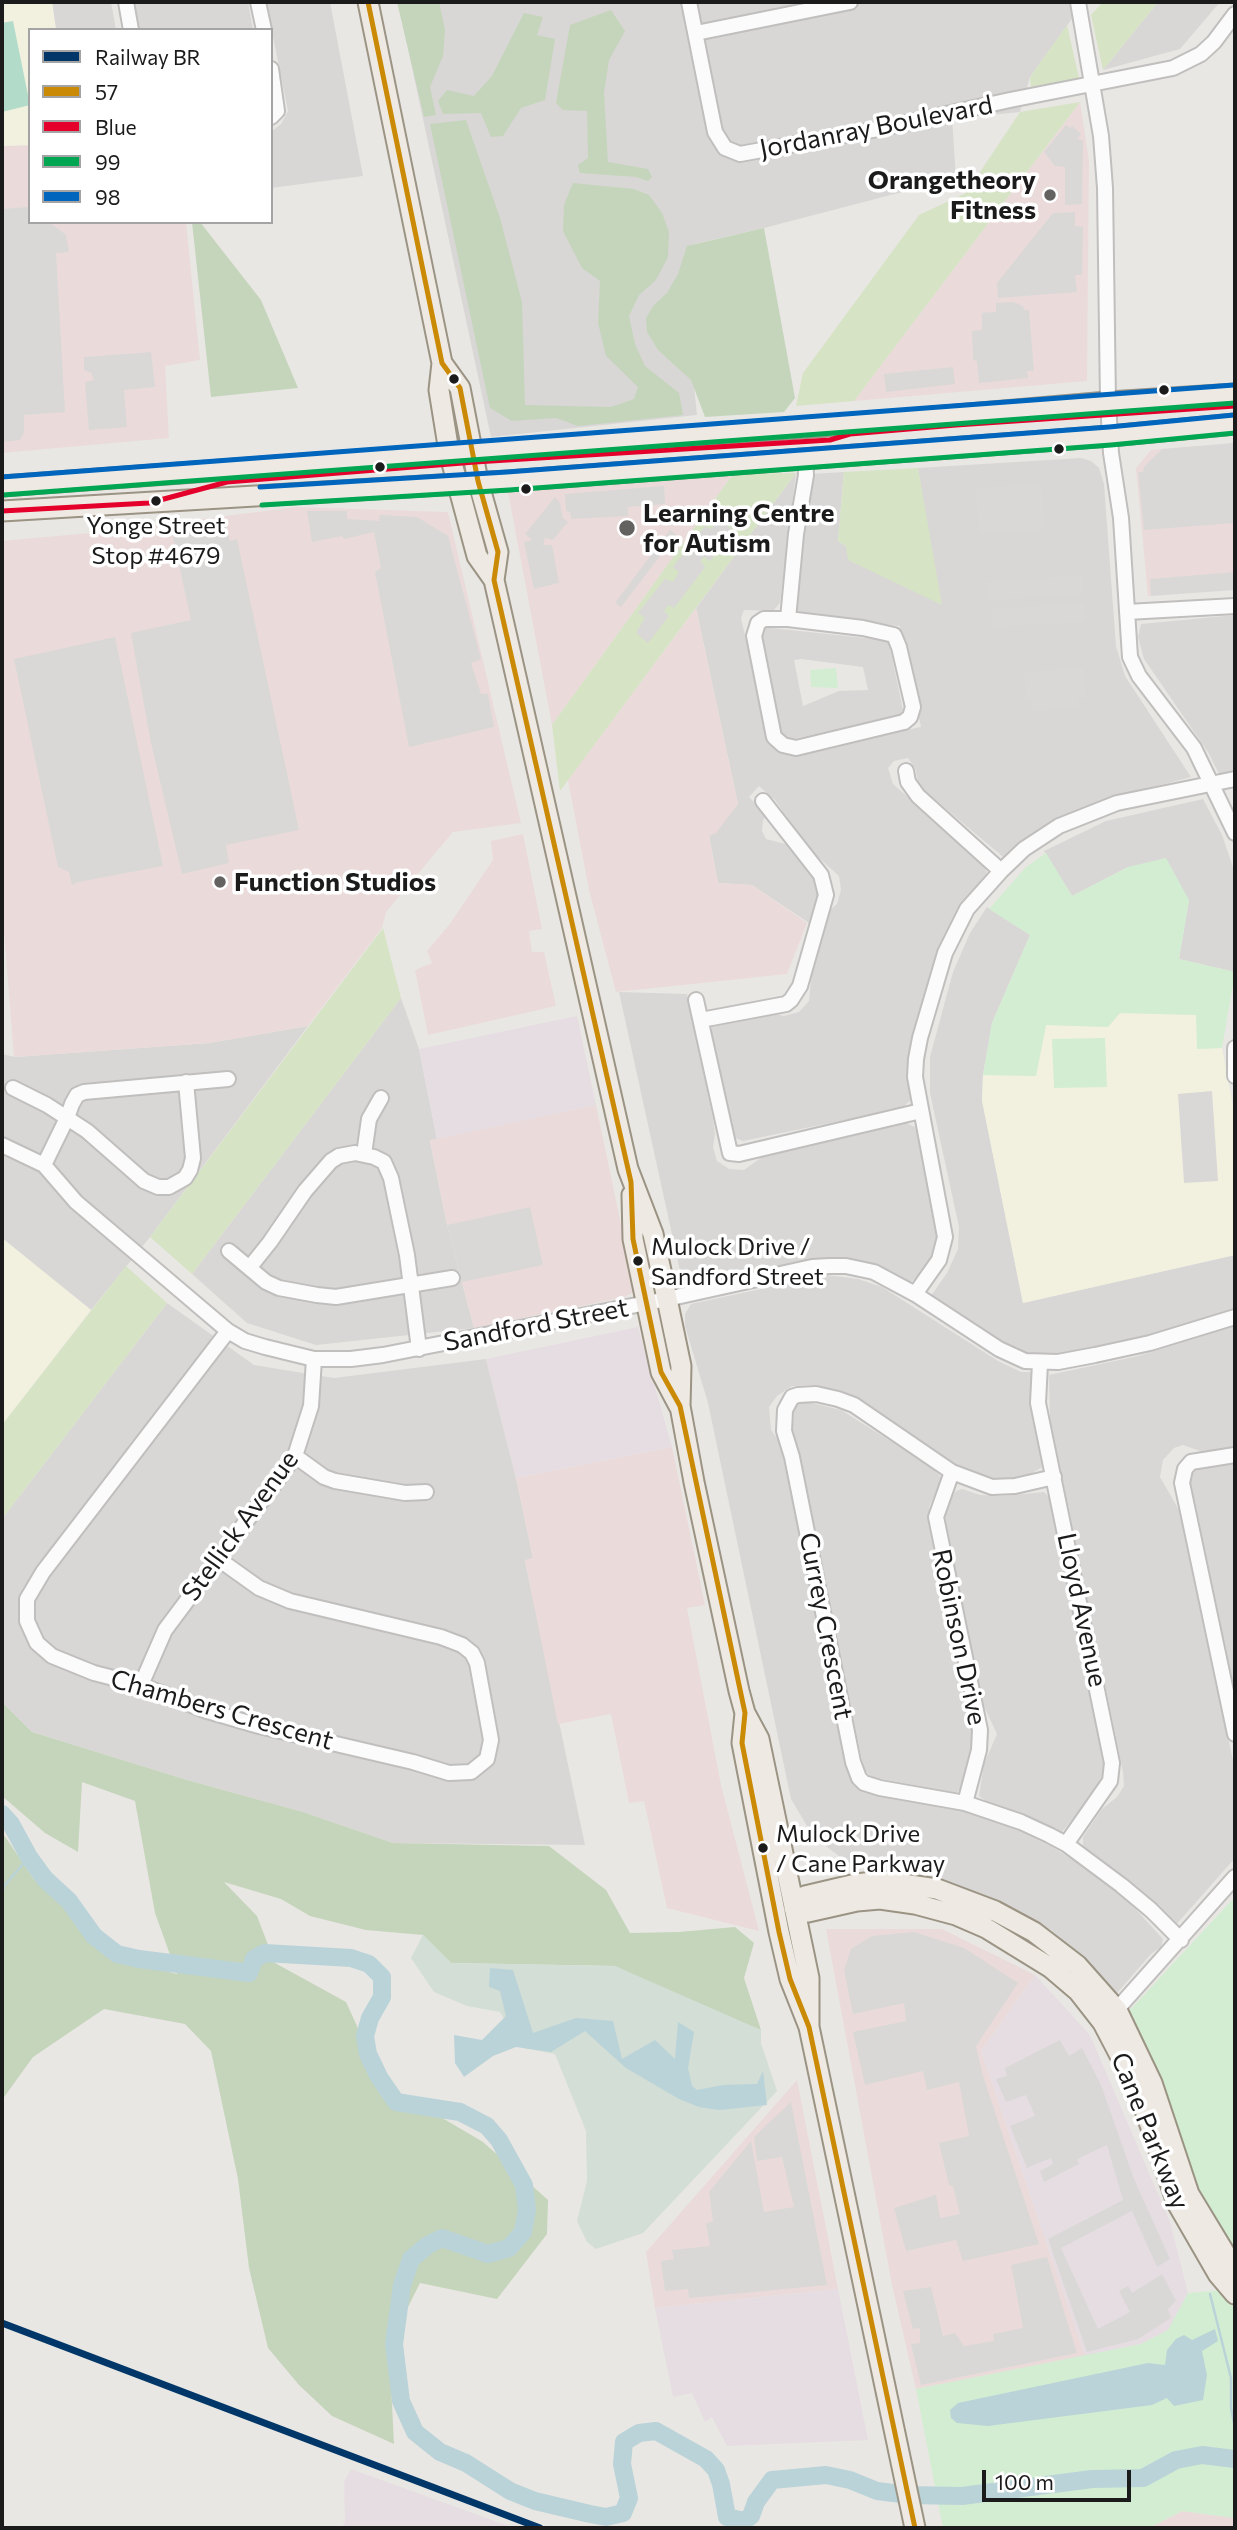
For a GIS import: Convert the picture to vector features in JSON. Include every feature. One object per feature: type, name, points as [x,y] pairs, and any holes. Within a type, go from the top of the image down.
[{"type":"main road","points":[[368,2],[442,363],[439,390],[449,452],[477,556],[494,580]]},
{"type":"main road","points":[[442,363],[460,388],[478,481],[498,552],[494,580],[631,1182],[653,1234],[681,1366],[680,1406],[745,1713],[742,1743],[785,1910],[790,1979],[809,2027],[913,2521]]},
{"type":"main road","points":[[2,486],[1235,394]]},
{"type":"main road","points":[[2,511],[508,481],[1110,436],[1235,424]]},
{"type":"main road","points":[[631,1182],[633,1239],[661,1371],[680,1406]]},
{"type":"main road","name":"Cane Parkway","points":[[785,1910],[805,1896],[856,1884],[882,1881],[937,1889],[995,1911],[1034,1932],[1077,1965],[1152,2083],[1189,2194],[1235,2270]]},
{"type":"main road","name":"Cane Parkway","points":[[785,1910],[808,1912],[857,1901],[880,1899],[915,1904],[956,1915],[1051,1968],[1110,2017],[1177,2203],[1218,2274],[1235,2294]]},
{"type":"street","points":[[125,2],[131,28]]},
{"type":"street","points":[[258,2],[264,28]]},
{"type":"street","name":"Jordanray Boulevard","points":[[689,2],[715,132],[725,148],[740,154],[878,129],[1163,70],[1187,63],[1201,54],[1214,43],[1235,15]]},
{"type":"street","points":[[696,33],[820,4],[850,2]]},
{"type":"street","points":[[1078,2],[1101,136],[1105,188],[1108,402],[1121,518],[1129,657],[1139,676],[1194,748],[1235,833]]},
{"type":"street","points":[[273,83],[277,111],[273,115]]},
{"type":"street","points":[[788,619],[796,534],[806,475],[805,457]]},
{"type":"street","points":[[1127,612],[1235,606]]},
{"type":"street","points":[[764,619],[788,619],[863,628],[894,635],[913,707],[911,717],[897,724],[796,748],[782,745],[775,737],[754,636],[758,623],[764,619]]},
{"type":"street","points":[[906,771],[908,782],[918,796],[1001,871]]},
{"type":"street","points":[[915,1294],[939,1260],[944,1237],[915,1077],[916,1059],[945,953],[967,909],[1024,849],[1091,812],[1155,793],[1235,779]]},
{"type":"street","points":[[701,1020],[786,1004],[791,1000],[800,986],[826,895],[821,875],[763,801]]},
{"type":"street","points":[[696,1000],[730,1153],[739,1154],[921,1111]]},
{"type":"street","points":[[1235,1048],[1235,1076]]},
{"type":"street","points":[[44,1165],[77,1095],[84,1092],[228,1079]]},
{"type":"street","points":[[13,1088],[87,1130],[144,1181],[158,1187],[169,1187],[185,1178],[193,1158],[186,1082]]},
{"type":"street","points":[[364,1154],[369,1119],[381,1098]]},
{"type":"street","name":"Sandford Street","points":[[2,1145],[44,1165],[76,1202],[228,1332],[265,1347],[314,1359],[351,1359],[419,1349],[812,1267],[830,1266],[846,1266],[874,1272],[915,1294],[1006,1353],[1025,1361],[1040,1363],[1076,1359],[1150,1343],[1235,1317]]},
{"type":"street","points":[[250,1267],[305,1191],[331,1161],[348,1154],[364,1154],[384,1162],[391,1178],[411,1286],[419,1349]]},
{"type":"street","points":[[229,1251],[266,1282],[279,1288],[317,1295],[336,1297],[452,1278]]},
{"type":"street","name":"Chambers Crescent","points":[[217,1558],[259,1588],[290,1601],[428,1633],[462,1645],[472,1653],[477,1663],[491,1740],[487,1759],[471,1772],[449,1773],[259,1726],[204,1710],[141,1685],[93,1673],[52,1656],[37,1643],[27,1621],[27,1599],[43,1572],[228,1332]]},
{"type":"street","name":"Stellick Avenue","points":[[141,1685],[165,1630],[295,1456],[311,1406],[314,1359]]},
{"type":"street","name":"Lloyd Avenue","points":[[1040,1363],[1038,1403],[1112,1763],[1110,1781],[1066,1844]]},
{"type":"street","name":"Currey Crescent","points":[[1054,1477],[1015,1486],[992,1487],[952,1472],[854,1405],[838,1399],[816,1394],[798,1395],[792,1397],[785,1410],[784,1431],[792,1457],[853,1762],[859,1778],[864,1783],[880,1787],[965,1802],[1021,1822],[1066,1844],[1138,1898],[1181,1940]]},
{"type":"street","points":[[1235,1455],[1196,1460],[1185,1469],[1182,1483],[1235,1734]]},
{"type":"street","points":[[295,1456],[324,1477],[335,1481],[405,1493],[426,1492]]},
{"type":"street","name":"Robinson Drive","points":[[952,1472],[936,1517],[980,1730],[979,1751],[965,1802]]},
{"type":"street","points":[[1110,2017],[1235,1877]]},
{"type":"street","points":[[1023,1951],[1034,1932]]},
{"type":"shaded area","points":[[2,2],[52,2],[56,28],[28,28],[28,145],[2,146]]},
{"type":"shaded area","points":[[52,2],[111,2],[116,28],[56,28]]},
{"type":"shaded area","points":[[129,2],[248,2],[253,28],[134,28]]},
{"type":"shaded area","points":[[266,2],[330,2],[363,176],[273,188],[273,130],[281,124],[288,111]]},
{"type":"shaded area","points":[[397,2],[439,2],[445,30],[443,56],[430,87],[436,115],[424,117]]},
{"type":"shaded area","points":[[398,2],[1084,2],[1030,77],[1020,112],[952,119],[956,178],[694,244],[693,377],[697,415],[491,437]]},
{"type":"shaded area","points":[[1158,2],[1220,2],[1180,49],[1103,70]]},
{"type":"shaded area","points":[[611,10],[625,31],[609,60],[604,93],[608,162],[648,169],[652,177],[648,181],[636,177],[580,173],[578,165],[588,158],[587,111],[563,110],[556,103],[570,25]]},
{"type":"shaded area","points":[[524,13],[543,17],[537,35],[555,39],[545,100],[521,108],[503,136],[491,137],[481,113],[443,114],[438,101],[447,90],[474,96],[492,76]]},
{"type":"shaded area","points":[[1080,102],[1089,161],[1087,381],[854,401]]},
{"type":"shaded area","points":[[466,120],[500,218],[522,302],[525,405],[611,407],[634,399],[638,387],[606,356],[598,323],[600,281],[582,268],[563,231],[564,205],[573,183],[634,189],[649,195],[662,213],[669,232],[668,257],[656,280],[639,295],[629,316],[635,344],[645,366],[679,393],[683,415],[578,426],[556,418],[512,421],[490,408],[430,124]]},
{"type":"shaded area","points":[[1066,125],[1070,128],[1072,126],[1081,134],[1077,139],[1083,140],[1082,204],[1065,205],[1065,167],[1055,166],[1044,152]]},
{"type":"shaded area","points":[[28,145],[28,224],[186,224],[200,360],[165,366],[169,438],[2,453],[2,146]]},
{"type":"shaded area","points":[[28,207],[28,224],[52,224],[66,235],[69,252],[56,253],[65,412],[24,415],[24,432],[20,440],[2,442],[2,209]]},
{"type":"shaded area","points":[[1075,212],[1075,226],[1083,227],[1082,275],[1075,275],[1077,292],[998,298],[997,283],[1053,213]]},
{"type":"shaded area","points":[[192,224],[202,224],[261,300],[298,388],[211,397]]},
{"type":"shaded area","points":[[764,228],[795,398],[784,412],[705,417],[691,380],[658,350],[647,332],[646,318],[654,305],[667,293],[678,274],[687,246]]},
{"type":"shaded area","points":[[1013,302],[1023,306],[1024,310],[1029,310],[1034,371],[1027,371],[1028,378],[979,383],[977,361],[973,360],[972,331],[982,330],[982,313],[996,312],[996,303]]},
{"type":"shaded area","points":[[151,352],[155,387],[124,390],[127,427],[89,430],[85,382],[94,380],[91,373],[84,370],[84,357]]},
{"type":"shaded area","points":[[953,367],[955,384],[886,392],[884,374]]},
{"type":"shaded area","points":[[1235,443],[1235,588],[1148,596],[1136,468],[1151,450]]},
{"type":"shaded area","points":[[1235,443],[1235,523],[1144,530],[1138,472],[1143,472],[1144,467],[1162,449]]},
{"type":"shaded area","points":[[1081,458],[1091,461],[1099,468],[1104,484],[1116,646],[1125,676],[1191,777],[1104,800],[1059,817],[1003,857],[919,786],[915,768],[908,758],[894,761],[888,768],[893,784],[983,863],[987,873],[974,889],[939,950],[910,1052],[911,1100],[902,1108],[743,1141],[733,1137],[710,1038],[712,1027],[799,1012],[809,1001],[812,970],[830,910],[837,904],[841,890],[839,876],[808,848],[775,800],[759,786],[749,797],[767,815],[763,820],[762,831],[766,839],[789,845],[819,885],[820,897],[812,925],[752,885],[718,883],[709,835],[738,804],[696,608],[796,473],[780,603],[773,611],[744,610],[741,618],[769,739],[791,753],[921,727],[900,626],[800,613],[794,608],[811,474],[844,472],[838,541],[939,603],[918,468]]},
{"type":"shaded area","points":[[733,474],[552,725],[508,492]]},
{"type":"shaded area","points":[[1041,484],[1044,530],[979,534],[976,488]]},
{"type":"shaded area","points":[[664,486],[665,504],[628,507],[628,516],[571,519],[570,512],[566,511],[565,494]]},
{"type":"shaded area","points":[[555,497],[560,503],[563,518],[568,522],[553,540],[545,538],[543,545],[552,545],[559,583],[534,589],[524,542],[532,540],[525,534]]},
{"type":"shaded area","points":[[296,507],[448,512],[521,823],[453,832],[386,912],[382,928],[308,1026],[209,1043],[14,1057],[2,906],[2,541],[101,532]]},
{"type":"shaded area","points":[[307,511],[347,511],[347,519],[379,521],[380,515],[417,517],[448,536],[481,659],[471,663],[481,694],[488,694],[494,727],[409,747],[375,572],[381,568],[374,532],[344,539],[342,536],[312,542]]},
{"type":"shaded area","points":[[722,517],[733,531],[710,561],[704,557],[700,561],[705,567],[674,608],[668,605],[664,611],[669,616],[648,643],[636,633],[645,618],[638,613],[665,579],[673,582],[679,572],[673,567],[705,526],[711,529]]},
{"type":"shaded area","points":[[226,525],[230,541],[237,539],[299,830],[226,845],[229,863],[182,874],[151,743],[131,633],[191,620],[173,537]]},
{"type":"shaded area","points":[[670,530],[676,535],[621,607],[615,603]]},
{"type":"shaded area","points":[[1235,572],[1235,590],[1151,596],[1150,579]]},
{"type":"shaded area","points":[[1082,575],[1083,594],[987,601],[986,582]]},
{"type":"shaded area","points":[[1084,603],[1085,622],[992,627],[991,609]]},
{"type":"shaded area","points":[[696,608],[738,804],[716,833],[709,836],[718,883],[752,885],[807,923],[787,974],[616,992],[589,890],[568,780]]},
{"type":"shaded area","points":[[1235,615],[1235,771],[1219,774],[1208,752],[1144,659],[1138,637],[1141,624]]},
{"type":"shaded area","points":[[762,627],[884,640],[889,643],[903,710],[898,718],[787,740],[780,735],[758,635]],"holes":[[[794,660],[863,667],[868,690],[839,691],[803,706]]]},
{"type":"shaded area","points":[[115,637],[163,866],[72,885],[69,872],[58,867],[14,659]]},
{"type":"shaded area","points":[[1084,668],[1086,698],[1078,699],[1079,708],[1033,711],[1032,699],[1026,699],[1024,672]]},
{"type":"shaded area","points":[[1203,799],[1222,835],[1235,873],[1235,972],[1179,959],[1189,900],[1128,867],[1072,896],[1044,851],[1106,821]]},
{"type":"shaded area","points":[[523,834],[542,929],[529,931],[532,952],[544,952],[556,1006],[428,1035],[415,970],[432,963],[427,951],[449,925],[493,860],[491,841]]},
{"type":"shaded area","points":[[987,907],[1030,935],[992,1023],[983,1075],[982,1100],[1023,1303],[1235,1255],[1235,1308],[1133,1340],[1053,1355],[1024,1355],[931,1296],[947,1273],[958,1249],[959,1227],[930,1093],[930,1057],[953,972],[970,933]]},
{"type":"shaded area","points":[[619,992],[687,994],[713,1118],[713,1147],[717,1161],[729,1169],[744,1170],[769,1152],[782,1149],[904,1122],[915,1127],[927,1168],[937,1227],[935,1251],[922,1272],[910,1283],[881,1268],[832,1258],[682,1280]]},
{"type":"shaded area","points":[[401,998],[419,1049],[437,1139],[430,1141],[447,1225],[474,1328],[316,1345],[247,1323],[192,1274]]},
{"type":"shaded area","points":[[1120,1013],[1197,1015],[1198,1049],[1222,1048],[1235,1117],[1235,1255],[1023,1303],[982,1101],[983,1075],[1036,1076],[1046,1025],[1108,1027]]},
{"type":"shaded area","points":[[577,1016],[596,1105],[437,1139],[419,1049]]},
{"type":"shaded area","points":[[308,1026],[150,1237],[91,1310],[2,1238],[2,1054],[15,1057],[209,1043]]},
{"type":"shaded area","points":[[1212,1091],[1218,1181],[1184,1183],[1178,1094]]},
{"type":"shaded area","points":[[596,1105],[635,1291],[625,1297],[474,1328],[447,1225],[430,1140]]},
{"type":"shaded area","points":[[530,1207],[543,1265],[462,1282],[447,1225]]},
{"type":"shaded area","points":[[2,1238],[91,1310],[2,1425]]},
{"type":"shaded area","points":[[826,1275],[858,1279],[882,1287],[998,1361],[1021,1372],[1032,1372],[1032,1396],[1042,1467],[1031,1474],[1003,1480],[985,1479],[957,1465],[849,1394],[813,1385],[792,1386],[777,1396],[769,1407],[771,1430],[779,1441],[784,1458],[851,1776],[858,1789],[874,1795],[963,1810],[1002,1823],[1052,1847],[1090,1870],[1129,1902],[1163,1939],[1161,1947],[1151,1954],[1117,1993],[1051,1930],[1013,1908],[988,1896],[919,1873],[848,1863],[813,1836],[791,1799],[708,1403],[685,1326],[685,1314],[691,1304]]},
{"type":"shaded area","points":[[167,1303],[254,1365],[334,1378],[486,1359],[533,1558],[525,1561],[585,1845],[393,1843],[303,1812],[187,1780],[32,1732],[2,1702],[2,1519]]},
{"type":"shaded area","points":[[1235,1326],[1235,1448],[1214,1452],[1200,1451],[1183,1445],[1174,1448],[1163,1460],[1160,1477],[1180,1512],[1235,1770],[1235,1858],[1175,1926],[1123,1876],[1083,1846],[1083,1837],[1102,1809],[1117,1797],[1124,1786],[1123,1772],[1050,1419],[1049,1375],[1138,1356]]},
{"type":"shaded area","points":[[638,1327],[672,1447],[516,1478],[486,1359]]},
{"type":"shaded area","points":[[803,1401],[841,1410],[932,1468],[942,1478],[929,1507],[929,1516],[973,1735],[963,1785],[957,1793],[871,1777],[864,1769],[791,1425],[791,1413]]},
{"type":"shaded area","points":[[672,1447],[705,1605],[687,1608],[721,1785],[759,1931],[667,1908],[644,1801],[629,1803],[611,1714],[558,1724],[525,1560],[533,1558],[516,1478]]},
{"type":"shaded area","points":[[1235,1462],[1235,1707],[1190,1496],[1190,1477],[1195,1470]]},
{"type":"shaded area","points":[[962,1489],[980,1495],[1002,1496],[1044,1492],[1050,1498],[1105,1758],[1104,1773],[1090,1797],[1062,1832],[979,1796],[984,1764],[997,1734],[981,1700],[945,1527],[946,1506],[956,1491]]},
{"type":"shaded area","points":[[2,1702],[32,1732],[187,1780],[303,1812],[393,1843],[549,1846],[606,1890],[630,1933],[735,1927],[754,1943],[744,1978],[761,2030],[687,2002],[615,1966],[451,1963],[423,1935],[366,1930],[310,1916],[281,1899],[224,1882],[257,1916],[275,1963],[346,2002],[383,2083],[483,2142],[548,2200],[547,2234],[497,2299],[420,2283],[389,2345],[394,2444],[332,2416],[299,2385],[268,2348],[249,2268],[238,2179],[211,2051],[185,2024],[104,2009],[33,2057],[2,2100],[2,1832],[33,1878],[124,1960],[177,1974],[155,1913],[135,1801],[82,1782],[78,1852],[45,1833],[2,1796]]},
{"type":"shaded area","points":[[826,1929],[942,1929],[1035,1975],[981,2051],[1085,2356],[916,2389],[892,2285]]},
{"type":"shaded area","points":[[914,1932],[964,1948],[1018,1983],[976,2046],[983,2076],[1039,2244],[963,2261],[956,2240],[906,2251],[894,2208],[936,2195],[940,2218],[960,2214],[953,2186],[949,2185],[939,2143],[969,2136],[959,2082],[927,2090],[923,2071],[865,2085],[853,2032],[906,2021],[904,2003],[853,2014],[844,1970],[851,1949],[872,1936]]},
{"type":"shaded area","points":[[423,1935],[451,1963],[615,1966],[761,2030],[761,2043],[777,2091],[643,2233],[596,2249],[587,2242],[577,2221],[587,2181],[586,2131],[555,2054],[523,2048],[500,2012],[467,2006],[434,1992],[411,1958]]},
{"type":"shaded area","points":[[1035,1975],[1090,2035],[1170,2222],[1188,2293],[1169,2330],[1141,2344],[1085,2356],[981,2051]]},
{"type":"shaded area","points":[[1060,2040],[1069,2056],[1082,2048],[1101,2085],[1134,2179],[1170,2259],[1157,2267],[1132,2211],[1061,2248],[1098,2329],[1130,2312],[1119,2291],[1128,2286],[1132,2293],[1162,2274],[1176,2301],[1168,2309],[1171,2318],[1138,2339],[1087,2352],[1048,2239],[1123,2200],[1107,2145],[1077,2159],[1079,2164],[1044,2182],[1040,2171],[1053,2164],[1051,2158],[1027,2168],[1010,2126],[1035,2116],[1026,2095],[1006,2102],[996,2079],[1007,2076],[1005,2068]]},
{"type":"shaded area","points":[[797,2080],[838,2289],[655,2308],[646,2252]]},
{"type":"shaded area","points":[[791,2102],[827,2285],[689,2298],[688,2289],[665,2291],[661,2261],[674,2259],[672,2250],[710,2246],[706,2224],[713,2221],[709,2192],[751,2141],[764,2212],[794,2207],[782,2157],[757,2161],[754,2137]]},
{"type":"shaded area","points":[[1047,2257],[1077,2353],[921,2385],[911,2344],[920,2343],[920,2328],[913,2329],[903,2291],[931,2287],[943,2336],[955,2333],[964,2346],[994,2341],[993,2334],[1023,2328],[1011,2265]]},
{"type":"shaded area","points":[[838,2289],[868,2440],[727,2446],[712,2417],[705,2422],[692,2393],[673,2397],[655,2308]]},
{"type":"shaded area","points":[[351,2469],[514,2528],[342,2528],[345,2521],[344,2482]]},
{"type":"shaded area","points":[[1182,2511],[1235,2518],[1235,2528],[1149,2528]]},
{"type":"green space","points":[[1103,2],[1158,2],[1103,70],[1091,15]]},
{"type":"green space","points":[[13,21],[28,106],[2,112],[2,23]]},
{"type":"green space","points":[[1067,25],[1079,78],[1031,87],[1030,77]]},
{"type":"green space","points":[[1080,102],[854,401],[796,406],[803,373],[919,215],[966,193],[1020,112]]},
{"type":"green space","points":[[918,468],[942,605],[848,560],[846,546],[838,541],[844,472]]},
{"type":"green space","points":[[796,473],[560,791],[552,725],[733,474]]},
{"type":"green space","points":[[836,668],[838,688],[811,687],[810,670]]},
{"type":"green space","points":[[1046,853],[1072,896],[1128,867],[1166,858],[1189,900],[1179,959],[1235,972],[1222,1048],[1197,1049],[1196,1015],[1120,1013],[1108,1027],[1046,1025],[1036,1076],[983,1075],[992,1023],[1030,935],[989,909],[1025,868]]},
{"type":"green space","points":[[383,928],[401,998],[192,1274],[150,1237]]},
{"type":"green space","points":[[1105,1038],[1107,1087],[1054,1088],[1052,1039]]},
{"type":"green space","points":[[126,1266],[167,1303],[2,1519],[2,1425]]},
{"type":"green space","points":[[1235,1900],[1235,2253],[1197,2189],[1162,2077],[1126,2018],[1130,2010],[1231,1901]]},
{"type":"green space","points":[[1223,2290],[1235,2305],[1235,2518],[1182,2511],[1149,2528],[943,2528],[916,2389],[1141,2344],[1168,2330],[1188,2293]]},
{"type":"water","points":[[490,1968],[513,1970],[533,2033],[576,2018],[613,2021],[622,2059],[655,2040],[675,2059],[678,2022],[694,2032],[688,2068],[692,2086],[697,2090],[723,2085],[757,2084],[763,2071],[767,2105],[719,2110],[699,2107],[679,2099],[626,2068],[585,2031],[551,2052],[516,2047],[493,2056],[464,2077],[455,2063],[454,2035],[482,2040],[506,2016],[500,1991],[489,1987]]},
{"type":"water","points":[[1215,2329],[1218,2341],[1202,2351],[1207,2375],[1203,2400],[1174,2406],[1167,2398],[1152,2405],[988,2426],[957,2423],[951,2418],[950,2410],[958,2403],[1148,2363],[1165,2365],[1167,2350],[1176,2339],[1184,2335],[1192,2340]]},
{"type":"waterway","points":[[2,1814],[45,1879],[69,1901],[94,1936],[117,1954],[249,1973],[254,1959],[265,1953],[351,1958],[369,1964],[382,1977],[382,1997],[370,2018],[365,2036],[368,2054],[396,2102],[460,2112],[487,2126],[499,2140],[524,2185],[527,2210],[523,2232],[509,2248],[488,2254],[442,2238],[411,2259],[402,2285],[394,2344],[401,2401],[415,2432],[440,2452],[466,2463],[510,2491],[535,2501],[590,2514],[606,2517],[623,2513],[629,2498],[622,2464],[624,2442],[639,2433],[656,2431],[706,2459],[716,2470],[727,2517],[744,2521],[751,2516],[756,2502],[772,2480],[826,2475],[850,2480],[877,2491],[909,2495],[962,2496],[1092,2479],[1143,2478],[1176,2460],[1202,2455],[1235,2459]]},
{"type":"waterway","points":[[2,1894],[4,1886],[29,1857]]},
{"type":"waterway","points":[[1210,2294],[1231,2378],[1231,2408],[1235,2428]]},
{"type":"rail line","name":"BR","points":[[2,2323],[540,2528]]},
{"type":"transit line","name":"57","points":[[368,2],[442,363],[460,388],[478,481],[498,552],[494,580],[631,1182],[633,1239],[661,1372],[680,1406],[745,1713],[742,1743],[779,1932],[790,1979],[809,2027],[915,2528]]},
{"type":"transit line","name":"98","points":[[2,477],[1234,385]]},
{"type":"transit line","name":"99","points":[[3,495],[1235,403]]},
{"type":"transit line","name":"Blue","points":[[2,511],[149,503],[227,482],[475,462],[830,440],[850,434],[956,425],[1235,406]]},
{"type":"transit line","name":"98","points":[[260,487],[507,472],[1109,427],[1234,415]]},
{"type":"transit line","name":"99","points":[[262,505],[509,490],[1111,445],[1235,433]]},
{"type":"place","name":"Orangetheory Fitness","points":[[1050,195]]},
{"type":"place","name":"Yonge Street Stop #4679","points":[[156,501]]},
{"type":"place","name":"Learning Centre for Autism","points":[[627,528]]},
{"type":"place","name":"Function Studios","points":[[220,882]]},
{"type":"place","name":"Mulock Drive / Sandford Street","points":[[638,1261]]},
{"type":"place","name":"Mulock Drive / Cane Parkway","points":[[763,1848]]}]
